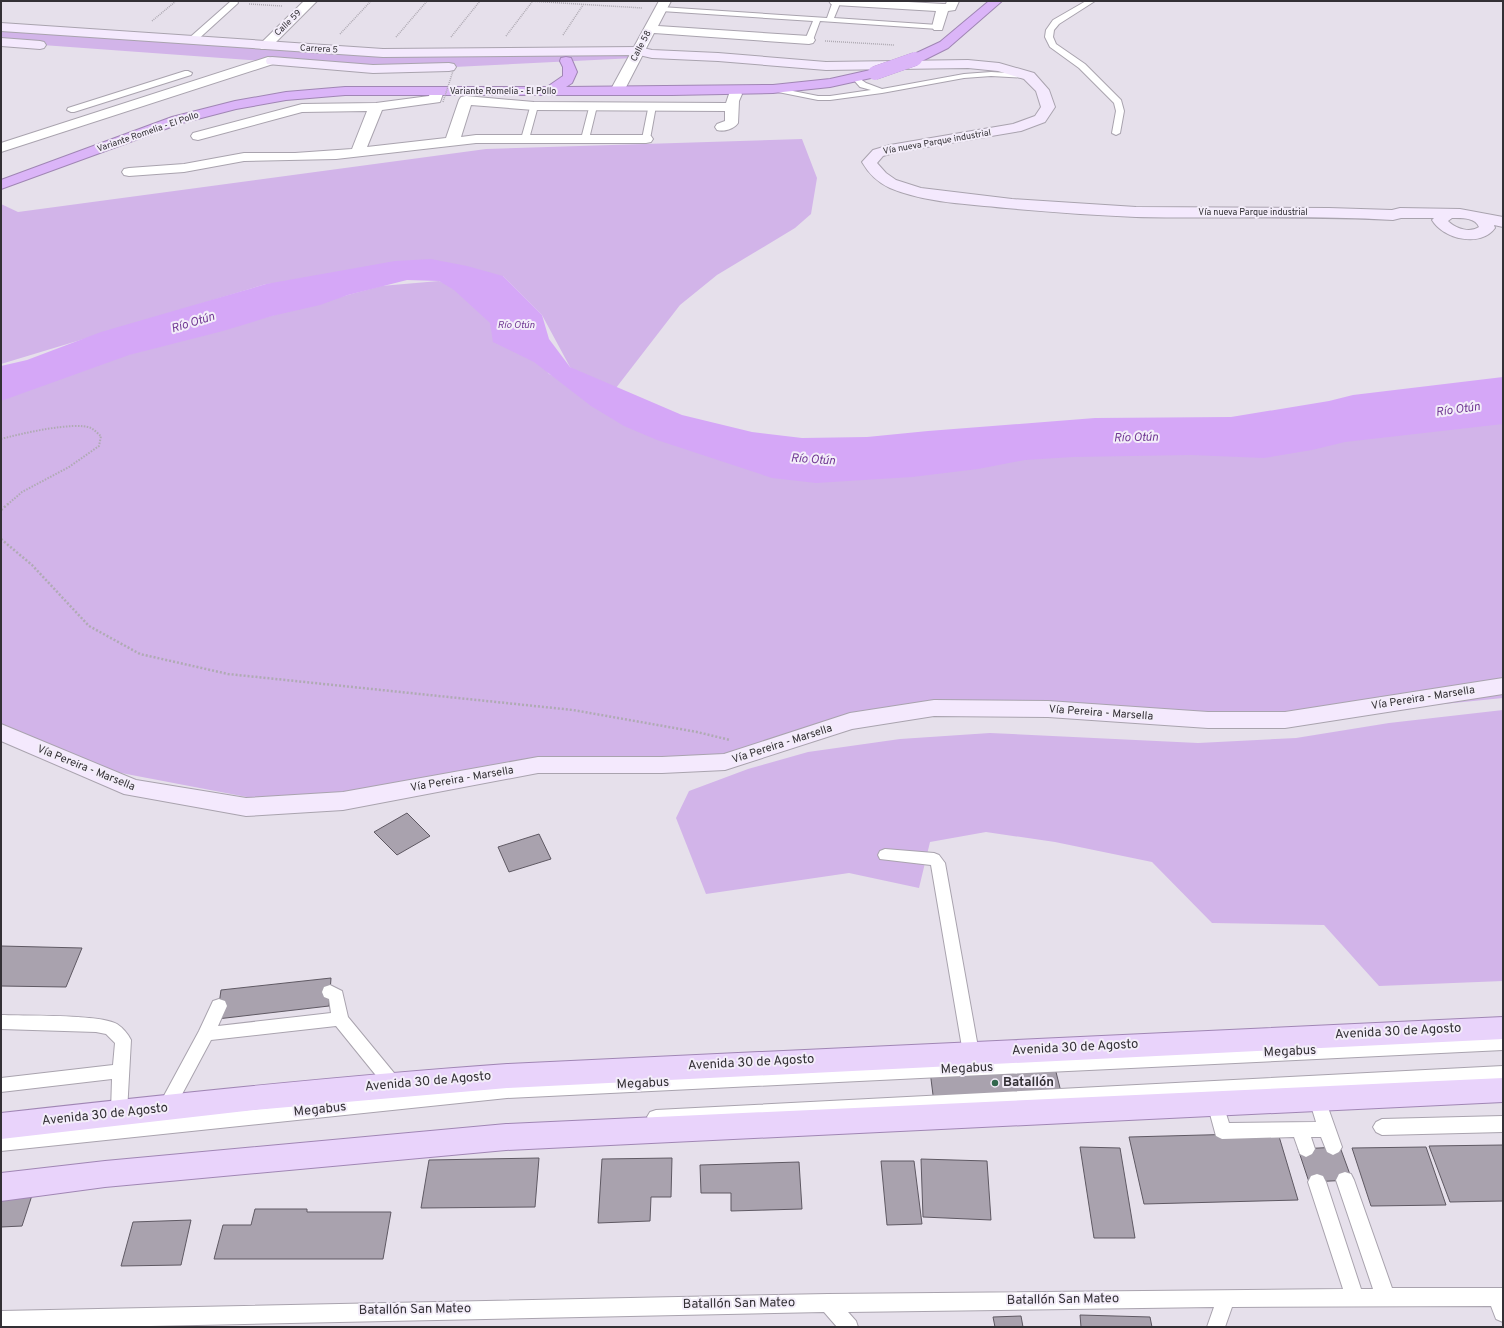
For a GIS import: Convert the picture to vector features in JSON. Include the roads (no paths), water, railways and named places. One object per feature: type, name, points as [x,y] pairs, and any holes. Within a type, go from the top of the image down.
[{"type":"highway","name":"Variante Romelia - El Pollo","points":[[1,185],[177,120],[235,105],[315,93],[345,91],[438,98],[549,91],[738,90],[802,87],[856,78],[915,59],[944,46],[996,1]]},
{"type":"highway","points":[[549,91],[567,80],[571,73],[570,67],[566,61]]},
{"type":"highway","points":[[571,91],[601,84],[626,75],[644,85],[672,91]]},
{"type":"main road","name":"Carrera 5","points":[[1,27],[265,46],[383,52],[637,55]]},
{"type":"main road","points":[[1,42],[56,46]]},
{"type":"main road","points":[[502,65],[652,54],[718,57],[826,66],[968,64],[1000,67],[1029,76]]},
{"type":"main road","name":"Carrera 5","points":[[237,59],[373,68],[458,69]]},
{"type":"main road","name":"Vía nueva Parque industrial","points":[[1029,76],[1042,90],[1048,107],[1040,119],[1016,128],[895,148],[878,153],[869,162],[873,170],[880,176],[907,189],[930,194],[1025,205],[1136,212],[1334,212],[1393,215],[1400,213],[1464,214],[1503,222]]},
{"type":"main road","points":[[1448,229],[1443,226],[1440,220],[1445,215],[1451,214]]},
{"type":"main road","name":"Vía nueva Parque industrial","points":[[1393,215],[1404,221],[1469,234],[1503,231]]},
{"type":"main road","points":[[1477,217],[1487,225],[1484,232]]},
{"type":"main road","name":"Vía Pereira - Marsella","points":[[1,732],[132,788],[246,807],[343,801],[538,765],[662,766],[725,762],[850,721],[934,708],[1048,709],[1208,720],[1285,720],[1503,686]]},
{"type":"main road","name":"Avenida 30 de Agosto","points":[[1,1126],[119,1112],[393,1084],[507,1076],[1503,1028]]},
{"type":"main road","points":[[1,1187],[113,1173],[506,1137],[1503,1090]]},
{"type":"street","points":[[836,1],[948,4],[938,27]]},
{"type":"street","name":"Calle 59","points":[[265,46],[307,4]]},
{"type":"street","name":"Calle 58","points":[[617,91],[663,5]]},
{"type":"street","points":[[650,29],[809,40]]},
{"type":"street","points":[[5,146],[268,61]]},
{"type":"street","points":[[722,127],[731,123],[734,115],[732,100],[738,90]]},
{"type":"street","points":[[198,136],[302,108],[376,107],[438,98],[534,106],[733,107]]},
{"type":"street","points":[[452,141],[466,100]]},
{"type":"street","points":[[358,152],[376,107]]},
{"type":"street","points":[[128,172],[184,168],[244,157],[295,157],[358,152],[476,139],[646,139]]},
{"type":"lane","points":[[830,20],[836,1]]},
{"type":"lane","points":[[1091,1],[1056,22],[1050,30],[1049,37],[1053,45],[1082,66],[1118,102],[1120,111],[1116,133]]},
{"type":"lane","points":[[191,41],[234,3]]},
{"type":"lane","points":[[663,5],[817,19],[938,27]]},
{"type":"lane","points":[[809,40],[817,19]]},
{"type":"lane","points":[[71,110],[116,94],[188,73]]},
{"type":"lane","points":[[773,89],[818,98],[830,98],[882,91],[980,74],[1029,76]]},
{"type":"lane","points":[[856,78],[863,85],[882,91]]},
{"type":"lane","points":[[116,94],[140,103]]},
{"type":"lane","points":[[524,139],[534,106]]},
{"type":"lane","points":[[585,139],[593,106]]},
{"type":"lane","points":[[646,139],[652,106]]},
{"type":"lane","points":[[885,855],[934,859],[938,863],[971,1053]]},
{"type":"lane","points":[[330,992],[336,996],[340,1019],[393,1084]]},
{"type":"lane","points":[[166,1108],[206,1034],[219,1006]]},
{"type":"lane","points":[[206,1034],[340,1019]]},
{"type":"lane","points":[[1,1022],[96,1025],[111,1029],[123,1040],[119,1112]]},
{"type":"lane","name":"Megabus","points":[[1,1143],[507,1091],[1503,1043]]},
{"type":"lane","points":[[1,1085],[121,1071]]},
{"type":"lane","points":[[1,1175],[507,1125],[1503,1074]]},
{"type":"lane","points":[[1317,1099],[1334,1147]]},
{"type":"lane","points":[[1215,1103],[1222,1131],[1328,1129]]},
{"type":"lane","points":[[1382,1128],[1503,1124]]},
{"type":"lane","points":[[1300,1129],[1306,1148]]},
{"type":"lane","points":[[1345,1180],[1386,1298]]},
{"type":"lane","points":[[1317,1182],[1355,1298]]},
{"type":"lane","points":[[1216,1327],[1226,1298]]},
{"type":"lane","name":"Batallón San Mateo","points":[[1,1320],[828,1303],[1226,1298],[1386,1298],[1501,1302]]},
{"type":"lane","points":[[828,1303],[848,1327]]},
{"type":"water","name":"Río Otún","points":[[431,259],[467,266],[503,276],[542,315],[549,339],[570,367],[682,415],[752,432],[802,438],[867,437],[1095,418],[1231,417],[1329,401],[1353,395],[1503,377],[1503,424],[1345,442],[1312,450],[1264,458],[1191,455],[1073,457],[1025,460],[978,469],[912,477],[816,483],[772,478],[657,440],[624,426],[591,406],[534,362],[493,342],[490,323],[454,290],[439,281],[407,280],[348,295],[320,305],[272,316],[223,331],[129,355],[1,401],[1,366],[27,360],[101,332],[266,284],[395,261]]},
{"type":"place","name":"Batallón","points":[[995,1083]]}]
